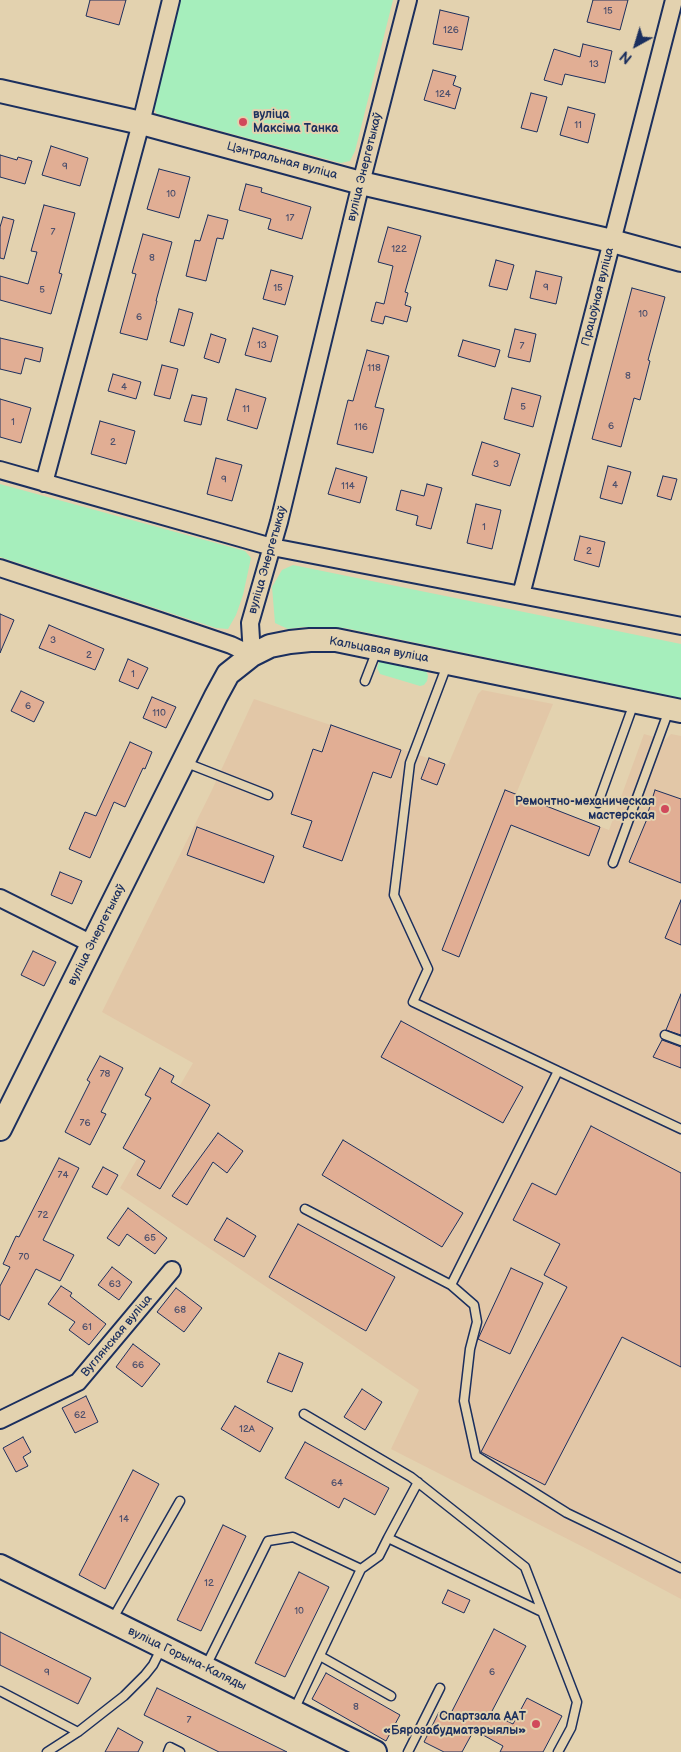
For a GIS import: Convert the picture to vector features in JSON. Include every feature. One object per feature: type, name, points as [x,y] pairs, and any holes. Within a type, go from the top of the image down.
[{"type":"street","points":[[44,483],[171,0]]},
{"type":"street","name":"вуліца Энергетыкаў","points":[[0,1129],[7,1098],[92,944],[228,674],[252,655],[250,624],[280,522],[361,182],[408,0]]},
{"type":"street","name":"Працоўная вуліца","points":[[521,595],[674,0]]},
{"type":"street","name":"Цэнтральная вуліца","points":[[0,91],[140,123],[361,182],[612,241],[681,260]]},
{"type":"street","points":[[0,470],[272,546],[681,626]]},
{"type":"street","points":[[0,568],[230,645],[252,655]]},
{"type":"street","name":"Кальцавая вуліца","points":[[252,655],[270,646],[310,640],[336,640],[675,709]]},
{"type":"street","points":[[0,898],[92,944]]},
{"type":"street","name":"Вуглянская вуліца","points":[[2,1417],[78,1382],[172,1270]]},
{"type":"street","name":"вуліца Горына-Каляды","points":[[0,1566],[375,1752]]},
{"type":"lane","points":[[365,681],[377,648]]},
{"type":"lane","points":[[448,663],[410,763],[394,895],[428,969],[413,1002],[681,1129]]},
{"type":"lane","points":[[598,803],[634,701]]},
{"type":"lane","points":[[612,863],[675,709]]},
{"type":"lane","points":[[184,761],[268,796]]},
{"type":"lane","points":[[666,1035],[681,1041]]},
{"type":"lane","points":[[451,1285],[558,1071]]},
{"type":"lane","points":[[305,1209],[451,1285],[474,1305],[477,1322],[470,1349],[464,1401],[476,1456],[567,1513],[681,1568]]},
{"type":"lane","points":[[304,1414],[418,1482],[525,1567],[577,1702],[571,1728],[558,1752]]},
{"type":"lane","points":[[293,1712],[361,1569],[379,1556],[418,1482]]},
{"type":"lane","points":[[111,1621],[180,1501]]},
{"type":"lane","points":[[205,1668],[268,1540],[293,1537],[361,1569]]},
{"type":"lane","points":[[388,1538],[542,1612]]},
{"type":"lane","points":[[47,1752],[78,1732],[124,1696],[153,1665],[162,1646]]},
{"type":"lane","points":[[320,1656],[391,1696]]},
{"type":"lane","points":[[408,1752],[440,1688]]},
{"type":"lane","points":[[0,1691],[78,1732]]},
{"type":"lane","points":[[168,1752],[170,1747],[180,1752]]},
{"type":"shaded area","points":[[482,690],[553,704],[516,794],[609,830],[644,734],[665,740],[671,734],[681,736],[681,1599],[391,1449],[419,1390],[120,1188],[193,1063],[102,1012],[211,792],[254,699],[448,765],[478,694]]},
{"type":"green space","points":[[177,0],[393,0],[355,151],[350,161],[341,163],[157,114],[153,107]]},
{"type":"green space","points":[[0,484],[245,551],[251,558],[243,595],[236,615],[228,629],[216,628],[0,557]]},
{"type":"green space","points":[[293,565],[681,644],[681,698],[345,628],[303,627],[288,629],[275,623],[272,587],[282,570]]},
{"type":"green space","points":[[380,659],[426,670],[427,681],[424,685],[420,686],[380,674],[377,668]]},
{"type":"building","points":[[90,0],[126,0],[119,25],[86,16]]},
{"type":"building","points":[[593,0],[628,0],[620,30],[587,22]]},
{"type":"building","points":[[440,10],[469,17],[462,50],[433,44]]},
{"type":"building","points":[[583,44],[612,51],[605,83],[565,74],[562,85],[544,80],[554,49],[580,57]]},
{"type":"building","points":[[433,70],[456,76],[453,85],[461,88],[455,109],[424,100]]},
{"type":"building","points":[[531,93],[547,97],[537,132],[521,128]]},
{"type":"building","points":[[568,107],[595,114],[588,143],[560,135]]},
{"type":"building","points":[[51,146],[88,158],[80,186],[42,175]]},
{"type":"building","points":[[0,155],[17,160],[18,157],[32,161],[25,184],[0,177]]},
{"type":"building","points":[[159,169],[190,177],[179,218],[147,209]]},
{"type":"building","points":[[246,184],[262,188],[261,192],[311,207],[302,239],[268,229],[271,219],[239,210]]},
{"type":"building","points":[[44,205],[75,213],[59,273],[62,274],[51,314],[0,300],[0,276],[28,284],[37,252],[31,251]]},
{"type":"building","points":[[208,215],[228,220],[223,239],[217,238],[206,281],[186,276],[195,240],[200,241]]},
{"type":"building","points":[[3,217],[14,220],[4,259],[0,258],[0,227]]},
{"type":"building","points":[[388,227],[421,236],[405,292],[408,293],[405,305],[411,307],[407,322],[385,316],[383,324],[371,321],[376,302],[384,304],[393,266],[378,262]]},
{"type":"building","points":[[143,234],[172,242],[147,340],[120,333],[136,274],[132,273]]},
{"type":"building","points":[[496,260],[514,265],[507,290],[489,286]]},
{"type":"building","points":[[271,270],[293,276],[285,305],[263,299]]},
{"type":"building","points":[[536,271],[562,277],[556,304],[530,298]]},
{"type":"building","points":[[632,288],[665,297],[648,360],[650,361],[640,400],[634,398],[621,447],[592,439]]},
{"type":"building","points":[[179,309],[193,313],[184,346],[170,342]]},
{"type":"building","points":[[253,328],[278,336],[271,362],[245,355]]},
{"type":"building","points":[[515,329],[536,334],[530,362],[508,357]]},
{"type":"building","points":[[211,334],[226,339],[219,363],[204,358]]},
{"type":"building","points":[[0,338],[43,348],[40,362],[25,358],[21,374],[0,369]]},
{"type":"building","points":[[463,340],[500,350],[495,367],[458,356]]},
{"type":"building","points":[[367,350],[389,356],[375,407],[384,409],[373,453],[337,444],[348,400],[353,401]]},
{"type":"building","points":[[162,365],[178,369],[170,399],[154,395]]},
{"type":"building","points":[[113,374],[141,382],[136,399],[108,391]]},
{"type":"building","points":[[512,388],[541,396],[533,427],[504,419]]},
{"type":"building","points":[[236,389],[266,398],[257,429],[227,420]]},
{"type":"building","points":[[192,395],[207,398],[201,425],[184,421]]},
{"type":"building","points":[[0,399],[31,408],[21,443],[0,437]]},
{"type":"building","points":[[100,421],[135,431],[126,464],[91,454]]},
{"type":"building","points":[[482,442],[520,454],[510,486],[472,475]]},
{"type":"building","points":[[216,458],[242,465],[232,501],[207,494]]},
{"type":"building","points":[[608,466],[631,472],[622,504],[600,498]]},
{"type":"building","points":[[336,468],[367,477],[360,503],[328,494]]},
{"type":"building","points":[[663,476],[677,479],[671,500],[657,496]]},
{"type":"building","points":[[427,484],[442,488],[431,529],[416,525],[418,516],[396,510],[401,490],[424,496]]},
{"type":"building","points":[[476,504],[501,510],[492,549],[467,543]]},
{"type":"building","points":[[580,536],[605,542],[599,567],[574,560]]},
{"type":"building","points":[[0,614],[14,620],[0,653]]},
{"type":"building","points":[[49,625],[104,649],[95,670],[39,648]]},
{"type":"building","points":[[128,659],[148,668],[138,689],[119,681]]},
{"type":"building","points":[[21,691],[44,702],[34,722],[11,711]]},
{"type":"building","points":[[152,697],[176,707],[166,728],[143,718]]},
{"type":"building","points":[[331,725],[401,750],[391,778],[373,772],[342,861],[303,847],[312,821],[291,814],[313,749],[322,752]]},
{"type":"building","points":[[130,742],[152,752],[125,807],[114,802],[90,858],[69,849],[85,812],[96,816]]},
{"type":"building","points":[[429,758],[445,764],[437,785],[421,779]]},
{"type":"building","points":[[505,790],[600,827],[589,856],[511,825],[459,957],[442,950]]},
{"type":"building","points":[[655,790],[681,799],[681,883],[629,862],[647,819]]},
{"type":"building","points":[[197,827],[274,856],[264,883],[187,855]]},
{"type":"building","points":[[60,872],[82,881],[72,904],[51,895]]},
{"type":"building","points":[[681,900],[681,945],[665,938]]},
{"type":"building","points":[[33,951],[56,962],[44,986],[21,975]]},
{"type":"building","points":[[681,994],[681,1035],[666,1030]]},
{"type":"building","points":[[401,1021],[523,1087],[503,1123],[381,1057]]},
{"type":"building","points":[[662,1040],[681,1047],[681,1068],[653,1057]]},
{"type":"building","points":[[100,1056],[123,1068],[101,1112],[106,1114],[90,1145],[65,1132],[90,1082],[87,1080]]},
{"type":"building","points":[[160,1068],[174,1076],[171,1082],[210,1105],[160,1189],[137,1175],[145,1161],[123,1148],[151,1098],[145,1095]]},
{"type":"building","points":[[591,1126],[681,1173],[681,1367],[622,1337],[545,1485],[481,1452],[567,1287],[544,1275],[560,1244],[513,1220],[532,1183],[556,1195]]},
{"type":"building","points":[[218,1133],[243,1151],[227,1173],[213,1162],[187,1205],[172,1196]]},
{"type":"building","points":[[343,1140],[463,1213],[442,1247],[322,1175]]},
{"type":"building","points":[[59,1158],[79,1168],[43,1240],[74,1255],[60,1281],[36,1269],[9,1320],[0,1315],[0,1286],[10,1267],[3,1264],[16,1236],[19,1237]]},
{"type":"building","points":[[103,1167],[118,1175],[107,1195],[92,1187]]},
{"type":"building","points":[[128,1208],[167,1238],[155,1254],[127,1234],[119,1246],[107,1238]]},
{"type":"building","points":[[227,1218],[256,1236],[244,1257],[214,1240]]},
{"type":"building","points":[[298,1224],[395,1277],[366,1331],[269,1277]]},
{"type":"building","points":[[112,1267],[132,1282],[119,1300],[98,1285]]},
{"type":"building","points":[[511,1268],[543,1283],[510,1354],[478,1339]]},
{"type":"building","points":[[61,1286],[72,1293],[70,1296],[106,1324],[89,1345],[69,1330],[75,1322],[48,1304]]},
{"type":"building","points":[[176,1288],[202,1308],[184,1332],[157,1312]]},
{"type":"building","points":[[133,1344],[160,1364],[142,1387],[116,1367]]},
{"type":"building","points":[[279,1353],[303,1363],[292,1392],[267,1382]]},
{"type":"building","points":[[362,1389],[382,1402],[365,1430],[344,1417]]},
{"type":"building","points":[[86,1396],[98,1422],[75,1433],[62,1408]]},
{"type":"building","points":[[235,1406],[273,1428],[260,1452],[221,1429]]},
{"type":"building","points":[[23,1437],[31,1452],[23,1457],[28,1466],[16,1472],[3,1448]]},
{"type":"building","points":[[305,1442],[389,1488],[375,1515],[344,1498],[339,1508],[285,1478]]},
{"type":"building","points":[[133,1470],[159,1484],[105,1589],[79,1575]]},
{"type":"building","points":[[223,1525],[246,1536],[201,1631],[177,1620]]},
{"type":"building","points":[[299,1572],[329,1587],[285,1677],[255,1663]]},
{"type":"building","points":[[448,1590],[470,1600],[464,1613],[442,1603]]},
{"type":"building","points":[[494,1629],[526,1646],[491,1713],[513,1724],[527,1698],[562,1716],[543,1752],[500,1752],[503,1746],[474,1730],[462,1752],[444,1752],[424,1742],[439,1712],[449,1717]]},
{"type":"building","points":[[0,1632],[91,1678],[78,1704],[0,1665]]},
{"type":"building","points":[[326,1673],[400,1715],[386,1741],[312,1699]]},
{"type":"building","points":[[157,1688],[287,1752],[219,1752],[144,1715]]},
{"type":"building","points":[[118,1728],[143,1742],[138,1752],[105,1752]]},
{"type":"place","name":"вуліца Максіма Танка","points":[[243,122]]},
{"type":"place","name":"Ремонтно-механическая мастерская","points":[[665,809]]},
{"type":"place","name":"Спартзала ААТ «Бярозабудматэрыялы»","points":[[536,1724]]}]
